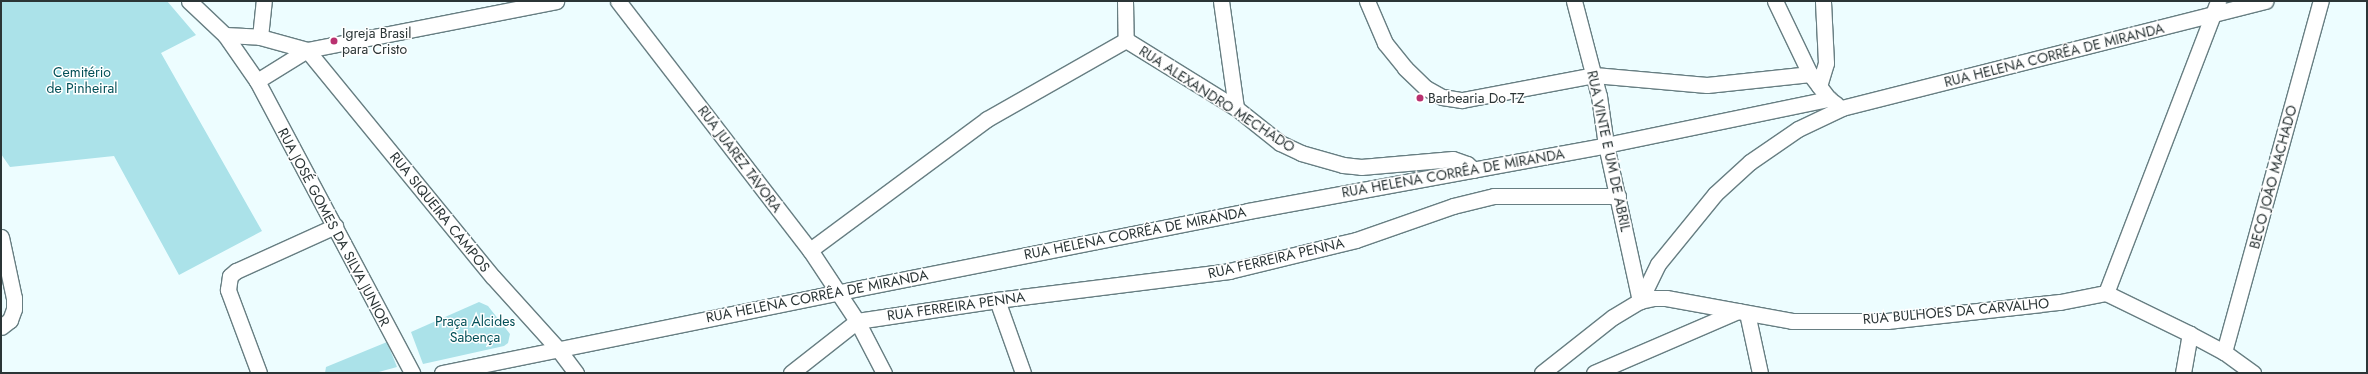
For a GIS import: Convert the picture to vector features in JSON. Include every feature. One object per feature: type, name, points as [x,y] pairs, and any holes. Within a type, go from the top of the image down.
[{"type":"street","name":"RUA JOSÉ GOMES DA SILVA JUNIOR","points":[[189,1],[225,35],[257,81],[412,373]]},
{"type":"street","points":[[260,37],[264,1]]},
{"type":"street","points":[[257,81],[307,50],[556,1]]},
{"type":"street","name":"RUA JUAREZ TAVORA","points":[[618,1],[810,250],[840,292],[884,373]]},
{"type":"street","points":[[810,250],[987,119],[1126,40],[1125,1]]},
{"type":"street","points":[[1221,1],[1236,108]]},
{"type":"street","points":[[1367,1],[1386,42],[1405,68],[1426,88],[1442,97],[1462,100],[1594,75],[1707,85],[1810,74]]},
{"type":"street","name":"RUA VINTE E UM DE ABRIL","points":[[1574,1],[1594,75],[1606,145],[1640,301]]},
{"type":"street","points":[[1775,1],[1810,74],[1829,99],[1842,108]]},
{"type":"street","points":[[1819,86],[1826,63],[1823,1]]},
{"type":"street","name":"RUA HELENA CORRÊA DE MIRANDA","points":[[1640,301],[1658,264],[1715,194],[1750,162],[1798,129],[1842,108],[2216,8],[2266,1]]},
{"type":"street","name":"BECO JOÃO MACHADO","points":[[2224,352],[2321,1]]},
{"type":"street","points":[[2216,8],[2106,293],[2224,352],[2253,373]]},
{"type":"street","points":[[225,35],[260,37],[307,50]]},
{"type":"street","name":"RUA ALEXANDRO MECHADO","points":[[1126,40],[1236,108],[1290,149],[1332,162],[1361,167],[1453,159],[1467,164],[1474,170]]},
{"type":"street","name":"RUA SIQUEIRA CAMPOS","points":[[307,50],[493,277],[558,348],[576,373]]},
{"type":"street","name":"RUA HELENA CORRÊA DE MIRANDA","points":[[443,373],[558,348],[840,292],[1256,210],[1606,145],[1829,99]]},
{"type":"street","name":"RUA FERREIRA PENNA","points":[[857,321],[997,300],[1229,271],[1356,240],[1453,206],[1494,196],[1618,196]]},
{"type":"street","points":[[259,373],[228,290],[230,276],[236,271],[335,226]]},
{"type":"street","points":[[1,237],[14,298],[14,309],[10,320],[1,327]]},
{"type":"street","name":"RUA BULHOES DA CARVALHO","points":[[1640,301],[1666,298],[1792,321],[1887,321],[2060,302],[2106,293]]},
{"type":"street","points":[[997,300],[1023,373]]},
{"type":"street","points":[[1542,373],[1613,316],[1640,301]]},
{"type":"street","points":[[1594,373],[1743,312],[1760,373]]},
{"type":"street","points":[[791,373],[857,321]]},
{"type":"street","points":[[2183,373],[2190,334]]},
{"type":"green space","name":"Cemitério de Pinheiral","points":[[1,1],[167,1],[196,35],[161,53],[262,231],[179,275],[114,156],[10,167],[1,154]]},
{"type":"green space","name":"Praça Alcides Sabença","points":[[479,302],[488,306],[510,334],[508,343],[504,346],[423,364],[411,332]]},
{"type":"green space","points":[[387,342],[397,367],[375,373],[325,373],[326,367]]},
{"type":"place","name":"Igreja Brasil para Cristo","points":[[334,41]]},
{"type":"place","name":"Barbearia Do TZ","points":[[1420,98]]}]
